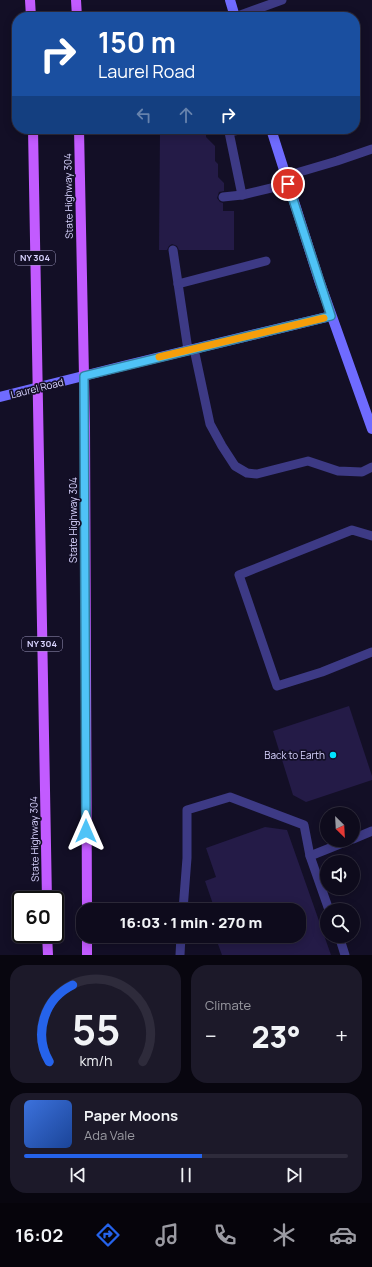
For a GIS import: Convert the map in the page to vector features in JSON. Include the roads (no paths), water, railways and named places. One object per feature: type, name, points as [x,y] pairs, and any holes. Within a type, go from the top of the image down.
[{"type":"main road","points":[[30,0],[31,12]]},
{"type":"main road","points":[[76,0],[77,12]]},
{"type":"main road","name":"State Highway 304","points":[[33,134],[47,891]]},
{"type":"main road","name":"State Highway 304","points":[[79,134],[84,376],[87,903]]},
{"type":"main road","points":[[47,943],[48,955]]},
{"type":"main road","points":[[87,943],[87,955]]},
{"type":"street","points":[[230,0],[234,12]]},
{"type":"street","points":[[273,134],[331,316],[372,428]]},
{"type":"street","name":"Laurel Road","points":[[0,397],[191,349],[331,316]]},
{"type":"lane","points":[[249,12],[282,0]]},
{"type":"lane","points":[[229,134],[242,195]]},
{"type":"lane","points":[[224,197],[242,195],[372,149]]},
{"type":"lane","points":[[173,250],[191,349],[210,424],[235,466],[247,473],[257,474],[308,461],[338,471],[362,472],[372,468]]},
{"type":"lane","points":[[178,284],[266,261]]},
{"type":"lane","points":[[372,536],[352,530],[239,576],[277,686],[322,672],[372,652]]},
{"type":"lane","points":[[184,903],[187,858],[187,810],[230,796],[304,825],[310,856],[327,903]]},
{"type":"lane","points":[[360,836],[372,831]]},
{"type":"lane","points":[[310,856],[332,847]]},
{"type":"lane","points":[[180,955],[181,943]]},
{"type":"lane","points":[[342,943],[346,955]]},
{"type":"place","name":"Back to Earth","points":[[333,755]]}]
